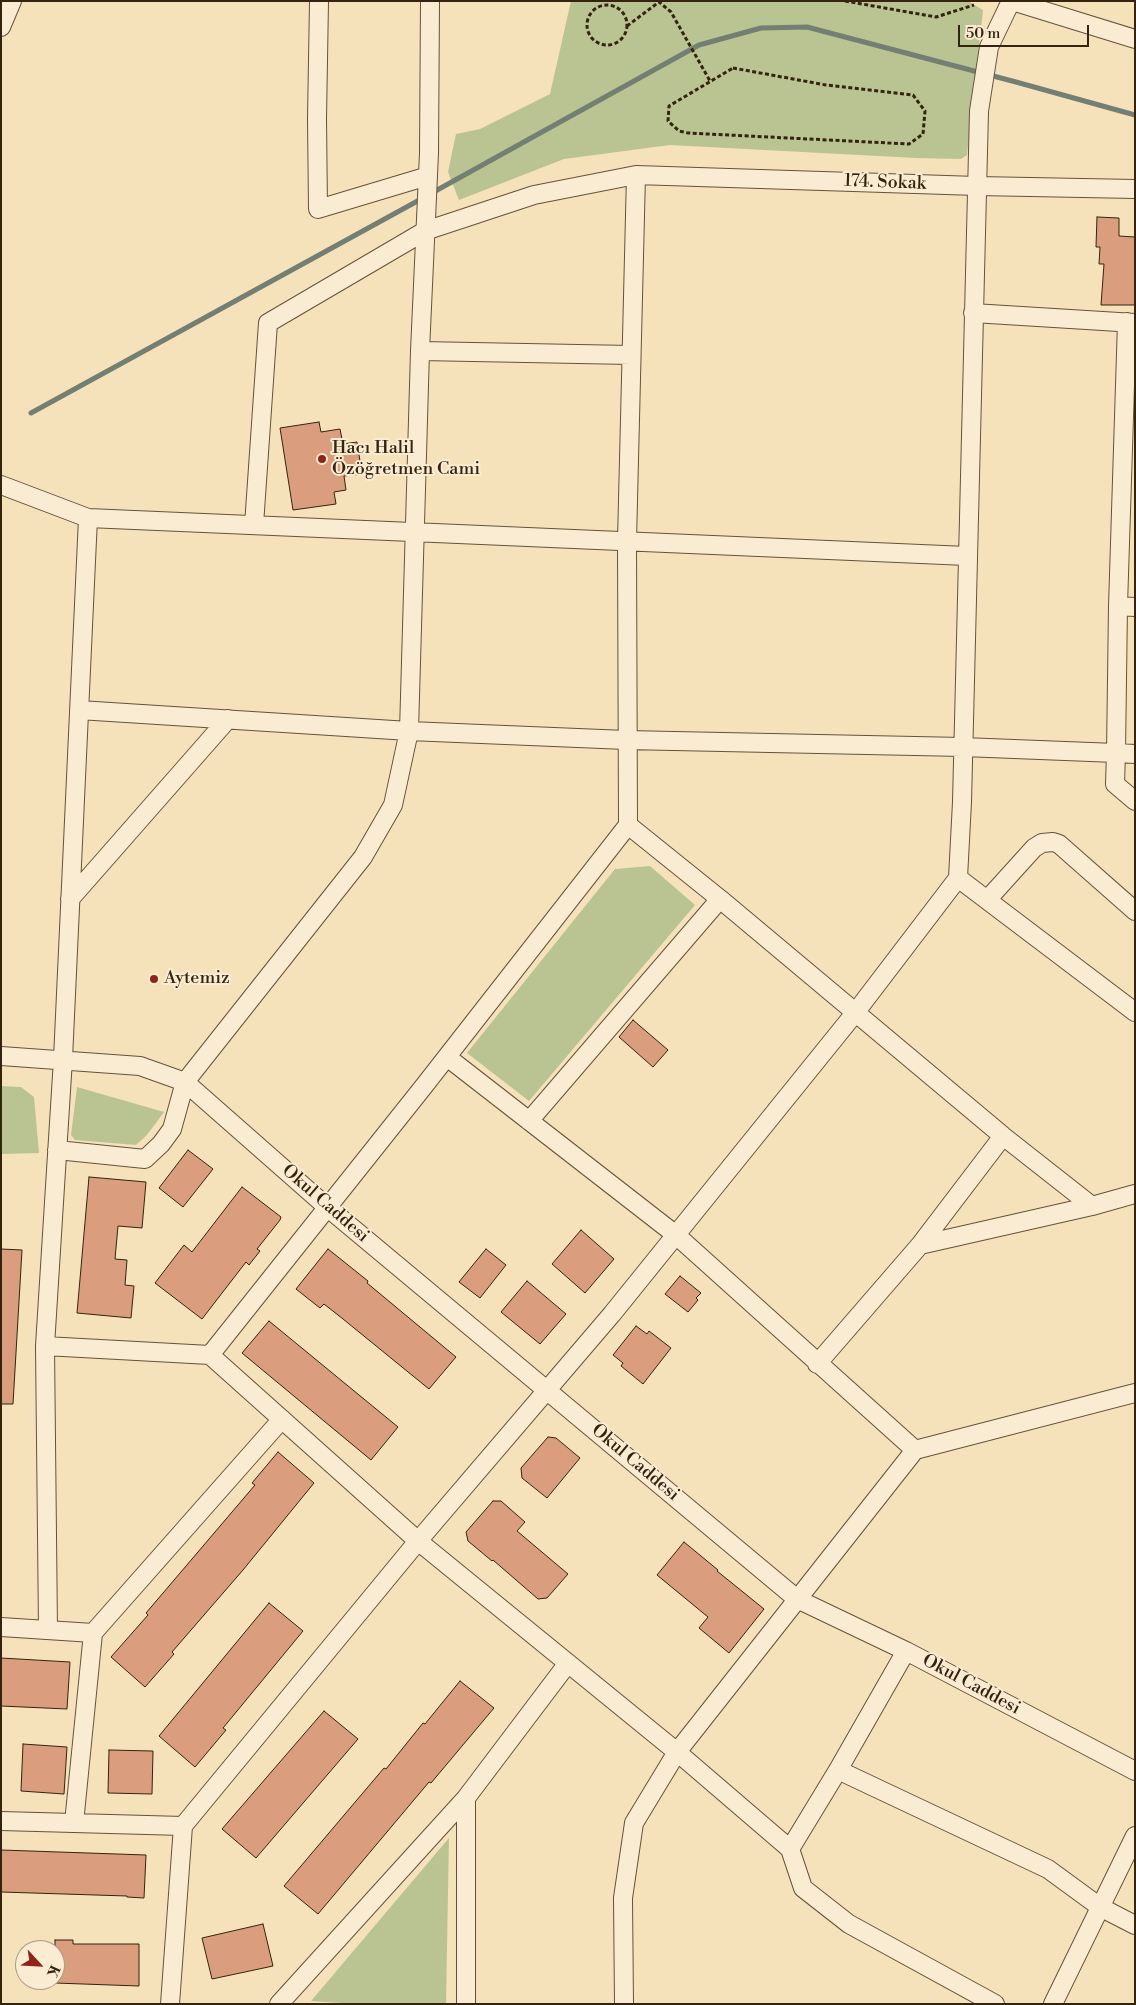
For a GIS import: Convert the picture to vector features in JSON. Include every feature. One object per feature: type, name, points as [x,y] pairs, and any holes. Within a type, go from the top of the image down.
[{"type":"street","points":[[319,1],[318,209],[428,176]]},
{"type":"street","points":[[57,1150],[145,1159],[161,1144],[172,1129],[185,1082],[363,857],[392,806],[409,731],[420,351],[429,153],[430,1]]},
{"type":"street","points":[[170,2004],[183,1826],[418,1541],[612,1314],[855,1014],[958,878],[979,112],[989,47],[1012,1],[1135,38]]},
{"type":"street","points":[[1,27],[8,3]]},
{"type":"street","points":[[210,1355],[447,1057],[628,825],[626,740],[627,541],[636,175]]},
{"type":"street","name":"174. Sokak","points":[[254,526],[268,323],[426,223],[534,194],[636,175],[1135,189]]},
{"type":"street","points":[[973,313],[1131,322],[1126,606],[1115,784],[1135,801]]},
{"type":"street","points":[[420,351],[632,355]]},
{"type":"street","points":[[1,485],[88,518],[967,556]]},
{"type":"street","points":[[48,1630],[46,1346],[63,1059],[88,518]]},
{"type":"street","points":[[79,710],[409,731],[626,740],[963,747],[1135,754]]},
{"type":"street","points":[[70,899],[228,719]]},
{"type":"street","points":[[628,825],[720,899],[1003,1136],[1092,1206]]},
{"type":"street","points":[[987,900],[1034,848],[1042,842],[1053,842],[1059,844],[1135,911]]},
{"type":"street","points":[[958,878],[1135,1012]]},
{"type":"street","points":[[529,1121],[720,899]]},
{"type":"street","points":[[1,1056],[140,1066],[185,1082]]},
{"type":"street","points":[[447,1057],[676,1235],[914,1450]]},
{"type":"street","name":"Okul Caddesi","points":[[185,1082],[328,1207],[797,1599],[906,1651],[1135,1771]]},
{"type":"street","points":[[817,1364],[920,1245],[1003,1136]]},
{"type":"street","points":[[920,1245],[1092,1206],[1135,1194]]},
{"type":"street","points":[[46,1346],[210,1355],[418,1541],[677,1752],[790,1848],[803,1888],[849,1924],[995,2004]]},
{"type":"street","points":[[624,2004],[623,1898],[634,1823],[677,1752],[914,1450],[1135,1393]]},
{"type":"street","points":[[74,1823],[93,1633],[282,1419]]},
{"type":"street","points":[[1,1627],[93,1633]]},
{"type":"street","points":[[790,1848],[838,1770],[906,1651]]},
{"type":"street","points":[[279,2004],[466,1798],[568,1663]]},
{"type":"street","points":[[838,1770],[1048,1869],[1100,1907],[1135,1925]]},
{"type":"street","points":[[466,1798],[466,2004]]},
{"type":"street","points":[[1,1821],[183,1826]]},
{"type":"street","points":[[1053,2004],[1135,1836]]},
{"type":"path","points":[[845,1],[936,17],[974,5]]},
{"type":"path","points":[[627,26],[659,2],[671,12],[710,81]]},
{"type":"path","points":[[613,3],[623,13],[627,26],[626,32],[617,42],[604,45],[592,39],[587,27],[590,14],[600,6],[613,3]]},
{"type":"path","points":[[733,68],[826,85],[914,95],[925,111],[923,134],[909,144],[679,131],[668,121],[669,106],[710,81],[733,68]]},
{"type":"green space","points":[[571,1],[968,1],[983,10],[967,155],[961,159],[916,158],[670,145],[564,159],[459,200],[448,172],[456,134],[480,129],[550,94]]},
{"type":"green space","points":[[650,866],[695,905],[529,1101],[467,1053],[615,869]]},
{"type":"green space","points":[[1,1086],[21,1087],[34,1097],[39,1153],[1,1154]]},
{"type":"green space","points":[[77,1087],[164,1112],[147,1135],[136,1145],[75,1140],[71,1135]]},
{"type":"green space","points":[[449,1838],[446,2004],[358,2004],[311,2001]]},
{"type":"building","points":[[1097,217],[1119,218],[1119,236],[1135,237],[1135,305],[1101,305],[1104,264],[1099,264],[1100,247],[1096,247]]},
{"type":"building","name":"Hacı Halil Özöğretmen Cami","points":[[319,422],[321,432],[340,429],[343,444],[357,442],[362,474],[344,476],[346,490],[334,492],[336,504],[293,510],[280,428]]},
{"type":"building","points":[[633,1020],[668,1050],[653,1067],[619,1037]]},
{"type":"building","points":[[188,1150],[213,1169],[183,1207],[159,1188]]},
{"type":"building","points":[[89,1177],[146,1182],[142,1228],[118,1226],[115,1259],[127,1260],[125,1285],[134,1286],[131,1318],[77,1313]]},
{"type":"building","points":[[242,1187],[281,1217],[257,1249],[260,1251],[249,1265],[246,1262],[202,1319],[155,1283],[184,1245],[192,1252]]},
{"type":"building","points":[[581,1230],[614,1259],[585,1293],[552,1264]]},
{"type":"building","points":[[1,1249],[22,1250],[13,1404],[1,1404]]},
{"type":"building","points":[[328,1249],[456,1357],[429,1389],[324,1304],[320,1308],[296,1289]]},
{"type":"building","points":[[486,1249],[506,1265],[480,1298],[459,1282]]},
{"type":"building","points":[[680,1276],[701,1293],[688,1312],[665,1294]]},
{"type":"building","points":[[527,1281],[566,1314],[540,1344],[501,1312]]},
{"type":"building","points":[[269,1321],[398,1427],[371,1460],[242,1353]]},
{"type":"building","points":[[636,1326],[647,1334],[649,1331],[671,1348],[643,1384],[621,1366],[623,1363],[613,1355]]},
{"type":"building","points":[[548,1437],[556,1438],[580,1458],[547,1498],[522,1478],[521,1468]]},
{"type":"building","points":[[278,1452],[314,1483],[243,1570],[172,1652],[174,1654],[145,1687],[111,1657],[255,1485],[252,1483]]},
{"type":"building","points":[[493,1501],[501,1501],[525,1522],[517,1531],[568,1574],[547,1598],[538,1599],[468,1541],[466,1532]]},
{"type":"building","points":[[684,1542],[764,1609],[729,1653],[699,1628],[708,1617],[657,1575]]},
{"type":"building","points":[[269,1603],[303,1631],[223,1728],[226,1730],[195,1767],[159,1736]]},
{"type":"building","points":[[1,1658],[70,1662],[67,1709],[1,1706]]},
{"type":"building","points":[[460,1681],[494,1708],[318,1914],[284,1886]]},
{"type":"building","points":[[324,1711],[358,1739],[256,1858],[222,1829]]},
{"type":"building","points":[[23,1744],[67,1747],[64,1794],[21,1791]]},
{"type":"building","points":[[109,1750],[153,1751],[152,1794],[108,1793]]},
{"type":"building","points":[[1,1850],[146,1855],[144,1898],[1,1892]]},
{"type":"building","points":[[263,1924],[273,1966],[212,1979],[202,1938]]},
{"type":"building","points":[[65,1940],[73,1940],[73,1944],[139,1944],[139,1986],[65,1983]]},
{"type":"waterway","points":[[430,194],[699,45],[761,28],[807,27],[1135,115]]},
{"type":"waterway","points":[[31,413],[423,198]]},
{"type":"place","name":"Hacı Halil Özöğretmen Cami","points":[[322,459]]},
{"type":"place","name":"Aytemiz","points":[[154,979]]}]
